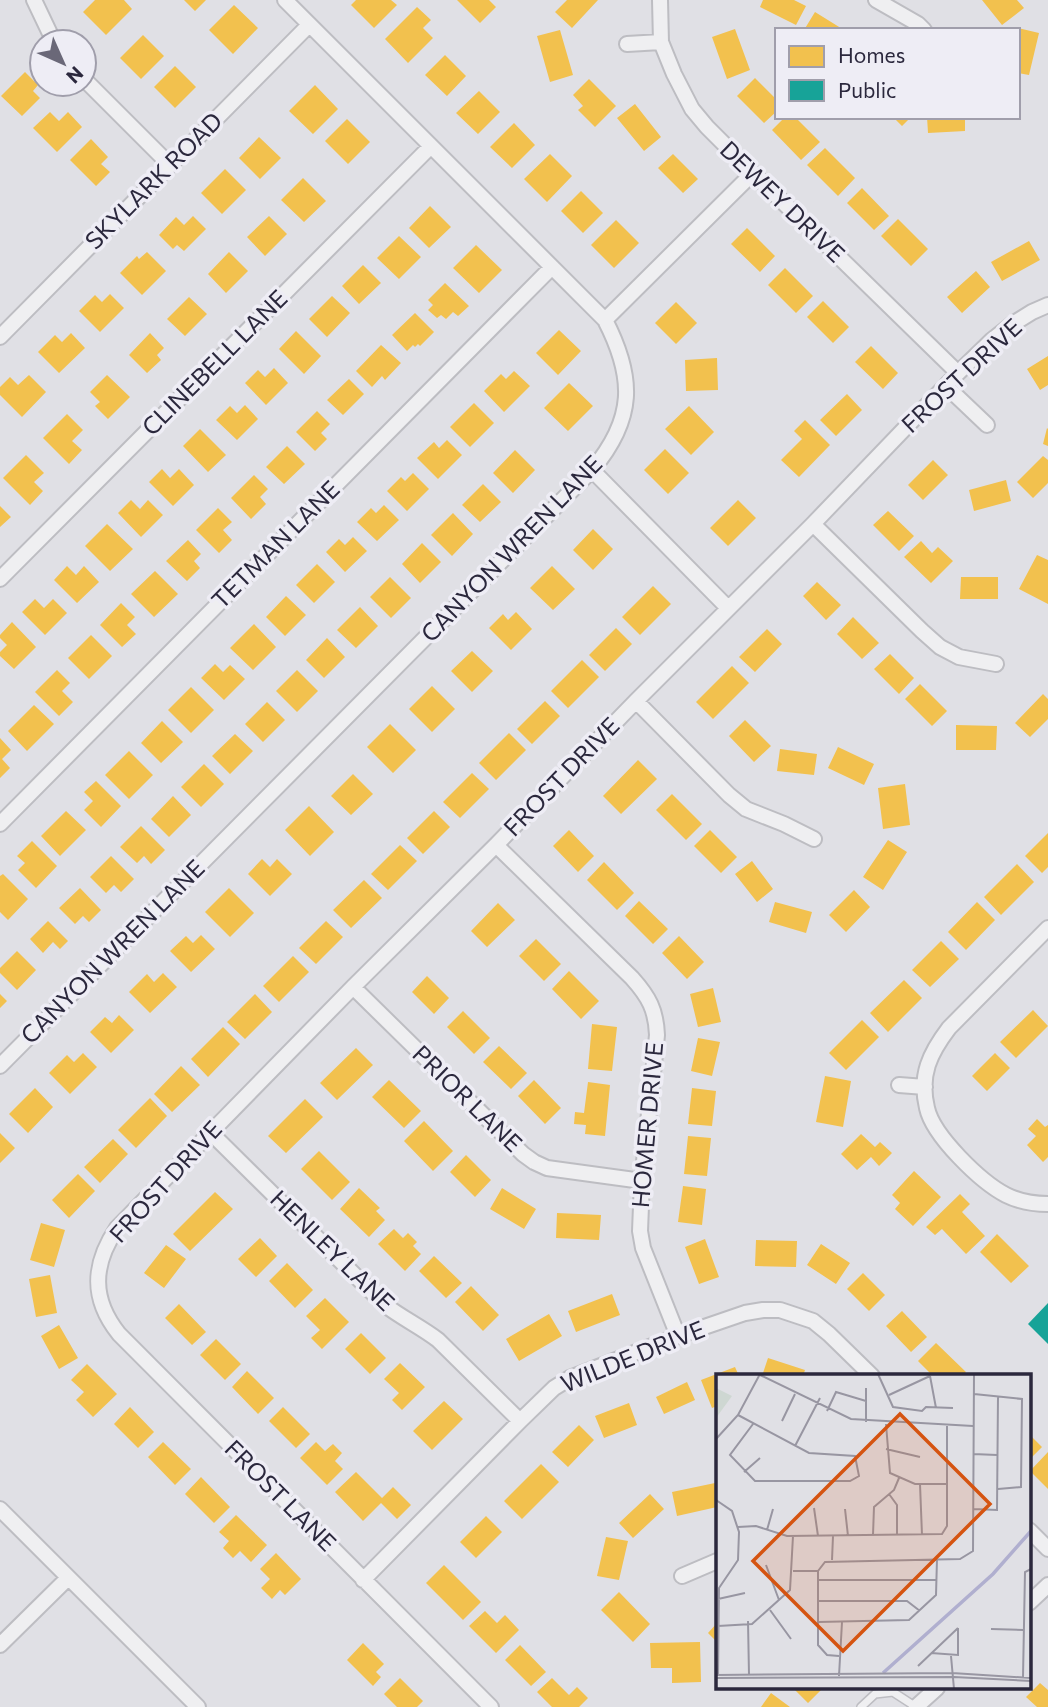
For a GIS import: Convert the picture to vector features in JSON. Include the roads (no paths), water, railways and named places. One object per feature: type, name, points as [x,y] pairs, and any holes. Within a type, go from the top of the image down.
[{"type":"street","points":[[34,0],[45,28]]},
{"type":"street","name":"CANYON WREN LANE","points":[[0,1066],[592,470],[608,451],[618,431],[633,385],[604,320],[285,0]]},
{"type":"street","name":"DEWEY DRIVE","points":[[660,0],[661,42],[692,109],[706,127],[958,373]]},
{"type":"street","points":[[876,0],[922,28]]},
{"type":"street","name":"SKYLARK ROAD","points":[[0,337],[309,25]]},
{"type":"street","points":[[627,44],[661,42]]},
{"type":"street","points":[[98,93],[170,165]]},
{"type":"street","name":"CLINEBELL LANE","points":[[0,579],[431,146]]},
{"type":"street","points":[[604,320],[753,173]]},
{"type":"street","name":"TETMAN LANE","points":[[0,824],[552,267]]},
{"type":"street","name":"FROST DRIVE","points":[[99,1270],[108,1242],[117,1228],[210,1132],[813,524],[958,373],[1011,325],[1048,305]]},
{"type":"street","points":[[946,386],[987,425]]},
{"type":"street","points":[[592,470],[728,608]]},
{"type":"street","points":[[813,524],[940,647],[959,657],[996,664]]},
{"type":"street","points":[[636,701],[746,809],[814,839]]},
{"type":"street","name":"HOMER DRIVE","points":[[496,845],[632,978],[650,1002],[656,1018],[657,1035],[642,1181],[640,1231],[643,1248],[678,1336]]},
{"type":"street","points":[[1048,928],[937,1043],[928,1061],[925,1087],[927,1109],[936,1128],[966,1163],[1007,1195],[1026,1202],[1048,1204]]},
{"type":"street","name":"PRIOR LANE","points":[[353,987],[513,1145],[534,1162],[547,1168],[642,1181]]},
{"type":"street","points":[[899,1085],[925,1087]]},
{"type":"street","name":"HENLEY LANE","points":[[210,1132],[385,1304],[438,1340],[520,1421]]},
{"type":"street","name":"FROST LANE","points":[[99,1270],[100,1302],[108,1320],[119,1334],[491,1707]]},
{"type":"street","name":"WILDE DRIVE","points":[[363,1580],[520,1421],[554,1388],[570,1378],[678,1336],[745,1313],[762,1310],[780,1310],[813,1321],[870,1374]]},
{"type":"street","points":[[0,1509],[198,1707]]},
{"type":"street","points":[[1030,1531],[1048,1549]]},
{"type":"street","points":[[682,1576],[716,1561]]},
{"type":"street","points":[[0,1645],[68,1578]]},
{"type":"street","points":[[1030,1602],[1048,1585]]},
{"type":"street","points":[[916,1707],[935,1690]]},
{"type":"lane","points":[[861,1707],[875,1693],[893,1692],[916,1707]]}]
